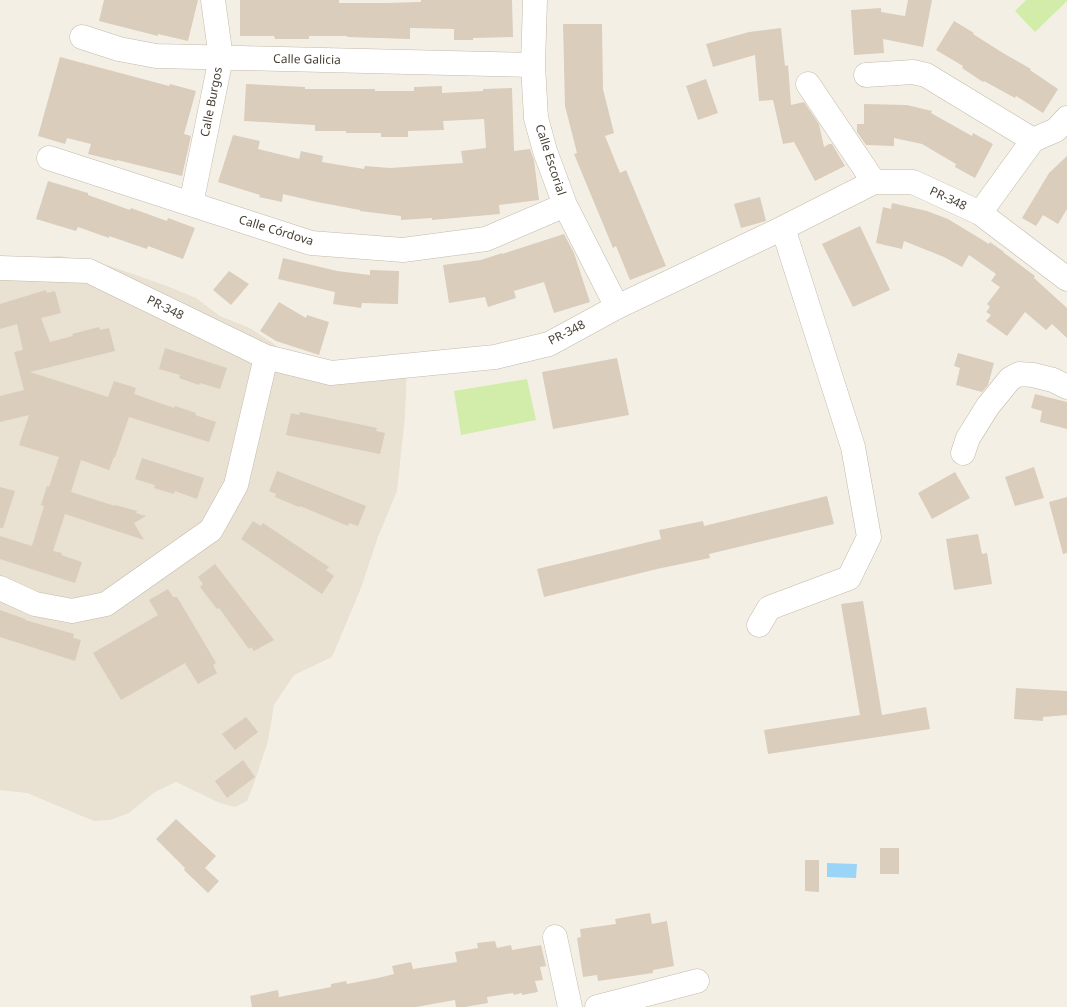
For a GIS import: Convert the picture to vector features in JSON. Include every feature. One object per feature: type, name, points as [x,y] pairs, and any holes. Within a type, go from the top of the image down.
[{"type":"street","name":"Calle Burgos","points":[[192,204],[221,58],[213,0]]},
{"type":"street","name":"Calle Escorial","points":[[534,0],[533,65],[536,118],[545,151],[565,205],[617,307]]},
{"type":"street","name":"Calle Galicia","points":[[82,37],[119,49],[156,56],[533,65]]},
{"type":"street","points":[[866,75],[913,72],[926,75],[1033,140]]},
{"type":"street","points":[[808,84],[874,182]]},
{"type":"street","points":[[980,213],[1033,140],[1056,130],[1067,118]]},
{"type":"street","name":"Calle Córdova","points":[[49,158],[311,243],[403,250],[486,238],[565,205]]},
{"type":"street","name":"PR-348","points":[[0,268],[89,271],[266,357],[331,373],[494,357],[549,344],[617,307],[783,228],[874,182],[913,182],[980,213],[1067,279]]},
{"type":"street","points":[[759,625],[769,608],[849,578],[869,537],[852,447],[783,228]]},
{"type":"street","points":[[0,588],[35,604],[72,611],[106,604],[211,530],[236,485],[266,357]]},
{"type":"street","points":[[963,453],[968,438],[988,406],[1010,379],[1019,374],[1033,375],[1053,380],[1067,387]]},
{"type":"street","points":[[555,937],[570,1007]]},
{"type":"street","points":[[597,1007],[697,981]]},
{"type":"shaded area","points":[[60,256],[110,266],[196,298],[220,316],[250,328],[274,344],[290,358],[312,365],[407,366],[405,416],[397,491],[378,537],[361,588],[332,657],[294,675],[274,705],[268,741],[253,786],[247,801],[235,807],[220,803],[176,782],[155,792],[129,813],[110,820],[94,821],[27,793],[0,790],[0,270],[37,257]]},
{"type":"green space","points":[[1026,0],[1067,1],[1035,32],[1015,11]]},
{"type":"green space","points":[[527,379],[536,420],[461,435],[454,391]]},
{"type":"water","points":[[827,863],[857,864],[856,878],[827,877]]},
{"type":"building","points":[[104,0],[198,0],[188,41],[158,34],[158,36],[99,21]]},
{"type":"building","points":[[240,0],[339,0],[339,3],[385,3],[421,2],[421,0],[512,0],[513,37],[454,40],[454,29],[410,28],[410,39],[309,36],[309,39],[275,39],[274,36],[240,36]]},
{"type":"building","points":[[908,0],[932,0],[923,47],[883,39],[884,53],[854,55],[851,10],[881,8],[881,12],[905,16]]},
{"type":"building","points":[[954,21],[1031,69],[1058,89],[1043,113],[1016,96],[1015,98],[983,82],[962,68],[963,66],[936,50]]},
{"type":"building","points":[[563,24],[602,24],[603,89],[614,133],[605,136],[620,173],[626,170],[666,266],[630,280],[616,246],[613,248],[574,154],[577,153],[565,106]]},
{"type":"building","points":[[781,28],[785,66],[788,65],[791,105],[804,102],[819,124],[824,147],[832,144],[845,166],[815,181],[794,142],[783,144],[773,100],[759,101],[755,55],[713,67],[706,44],[749,32]]},
{"type":"building","points":[[60,57],[169,86],[170,84],[196,91],[184,134],[191,136],[182,176],[88,154],[91,144],[67,138],[65,144],[38,136]]},
{"type":"building","points":[[706,79],[718,113],[698,120],[686,86]]},
{"type":"building","points":[[246,84],[305,87],[305,89],[375,89],[375,91],[414,91],[414,87],[442,86],[442,93],[512,88],[514,151],[530,149],[534,160],[539,200],[499,205],[500,214],[432,220],[432,218],[401,220],[401,216],[360,211],[283,194],[282,202],[259,197],[260,195],[218,182],[233,135],[260,141],[258,149],[299,159],[301,151],[323,156],[322,162],[364,169],[365,166],[390,168],[463,163],[461,151],[486,148],[484,119],[443,121],[444,130],[408,131],[408,137],[381,137],[381,133],[315,131],[315,125],[244,121]]},
{"type":"building","points":[[864,104],[907,105],[932,111],[931,113],[972,136],[973,133],[993,144],[975,178],[955,167],[956,164],[922,144],[894,138],[894,146],[866,145],[857,132],[857,124],[864,124]]},
{"type":"building","points":[[1067,156],[1067,209],[1058,224],[1043,215],[1036,226],[1022,218],[1049,173]]},
{"type":"building","points":[[48,181],[88,193],[88,195],[130,210],[131,208],[167,221],[168,218],[195,228],[183,259],[148,246],[147,249],[78,227],[76,231],[36,219]]},
{"type":"building","points":[[760,197],[766,221],[741,228],[734,204]]},
{"type":"building","points":[[892,203],[927,211],[948,219],[989,244],[990,242],[1004,252],[1035,276],[1034,278],[1067,308],[1067,338],[1052,324],[1046,330],[1025,312],[1007,336],[986,321],[991,315],[986,312],[990,307],[987,304],[1000,287],[991,281],[996,274],[969,255],[962,267],[944,257],[904,241],[902,249],[876,243],[883,207],[891,209]]},
{"type":"building","points":[[860,226],[890,290],[853,307],[822,244]]},
{"type":"building","points":[[564,234],[574,253],[590,302],[554,313],[544,282],[514,291],[516,298],[488,307],[485,297],[449,303],[443,265],[481,260]]},
{"type":"building","points":[[283,258],[337,271],[370,275],[370,270],[399,271],[398,304],[362,303],[361,308],[333,304],[335,292],[278,279]]},
{"type":"building","points":[[229,271],[249,284],[231,305],[213,290]]},
{"type":"building","points":[[46,290],[47,293],[55,291],[61,313],[41,318],[50,342],[99,327],[100,330],[109,328],[115,351],[30,372],[108,397],[114,381],[136,388],[134,394],[174,408],[175,406],[196,413],[195,415],[216,422],[209,442],[129,417],[109,470],[81,460],[71,492],[137,511],[136,513],[146,516],[134,523],[144,540],[65,514],[53,551],[82,562],[75,583],[0,559],[0,536],[32,546],[44,506],[41,505],[59,457],[19,445],[29,415],[0,422],[0,396],[24,390],[14,352],[23,350],[17,324],[0,329],[0,304]]},
{"type":"building","points":[[279,302],[306,318],[307,315],[329,322],[319,355],[276,341],[260,331]]},
{"type":"building","points":[[165,348],[227,368],[220,389],[200,383],[199,385],[179,378],[180,375],[159,369]]},
{"type":"building","points":[[958,353],[994,363],[988,385],[982,392],[956,385],[960,368],[954,366]]},
{"type":"building","points":[[617,358],[629,415],[553,429],[542,372]]},
{"type":"building","points":[[1035,394],[1067,402],[1067,429],[1040,422],[1042,411],[1031,408]]},
{"type":"building","points":[[300,412],[377,428],[376,431],[385,433],[380,454],[286,435],[291,413],[299,415]]},
{"type":"building","points":[[142,458],[204,478],[197,499],[175,491],[174,494],[154,488],[155,485],[135,479]]},
{"type":"building","points":[[1034,467],[1044,498],[1015,506],[1005,477]]},
{"type":"building","points":[[277,471],[366,506],[358,526],[349,523],[348,526],[275,497],[276,494],[269,491]]},
{"type":"building","points":[[955,472],[970,498],[932,519],[918,493]]},
{"type":"building","points":[[0,487],[15,491],[3,528],[0,528]]},
{"type":"building","points":[[827,496],[834,524],[709,554],[710,558],[544,597],[537,569],[661,539],[659,530],[703,521],[704,526]]},
{"type":"building","points":[[1067,497],[1067,553],[1063,554],[1049,502]]},
{"type":"building","points":[[253,521],[261,526],[263,523],[329,567],[326,570],[334,576],[322,594],[241,539]]},
{"type":"building","points":[[978,534],[982,554],[987,553],[992,584],[954,590],[946,539]]},
{"type":"building","points":[[215,564],[274,640],[254,651],[251,647],[249,649],[219,608],[217,609],[200,587],[203,584],[198,577]]},
{"type":"building","points":[[168,589],[173,597],[177,597],[216,663],[213,665],[217,673],[198,684],[185,663],[121,700],[93,653],[158,615],[149,600]]},
{"type":"building","points":[[863,601],[882,715],[926,707],[930,729],[768,754],[764,730],[860,715],[841,604]]},
{"type":"building","points":[[0,610],[25,620],[74,634],[73,638],[81,640],[75,661],[0,637]]},
{"type":"building","points":[[1016,688],[1067,691],[1067,715],[1043,717],[1043,721],[1014,719]]},
{"type":"building","points":[[246,717],[258,732],[235,750],[222,734]]},
{"type":"building","points":[[243,760],[255,777],[227,798],[215,781]]},
{"type":"building","points":[[176,819],[216,856],[205,868],[219,881],[208,893],[156,839]]},
{"type":"building","points":[[880,848],[899,848],[899,874],[880,874]]},
{"type":"building","points":[[805,860],[819,860],[819,892],[805,891]]},
{"type":"building","points":[[650,913],[652,924],[667,921],[674,966],[653,970],[653,973],[598,981],[597,975],[583,977],[577,938],[581,937],[580,929],[616,924],[615,919]]},
{"type":"building","points":[[495,941],[497,948],[511,945],[512,950],[541,945],[546,966],[540,967],[543,980],[535,981],[538,992],[487,997],[488,1003],[465,1007],[456,1007],[455,1000],[416,1007],[252,1007],[250,996],[278,990],[279,997],[331,987],[331,984],[346,981],[347,984],[378,978],[394,974],[392,966],[411,962],[413,969],[457,962],[455,952],[478,948],[477,943]]}]
